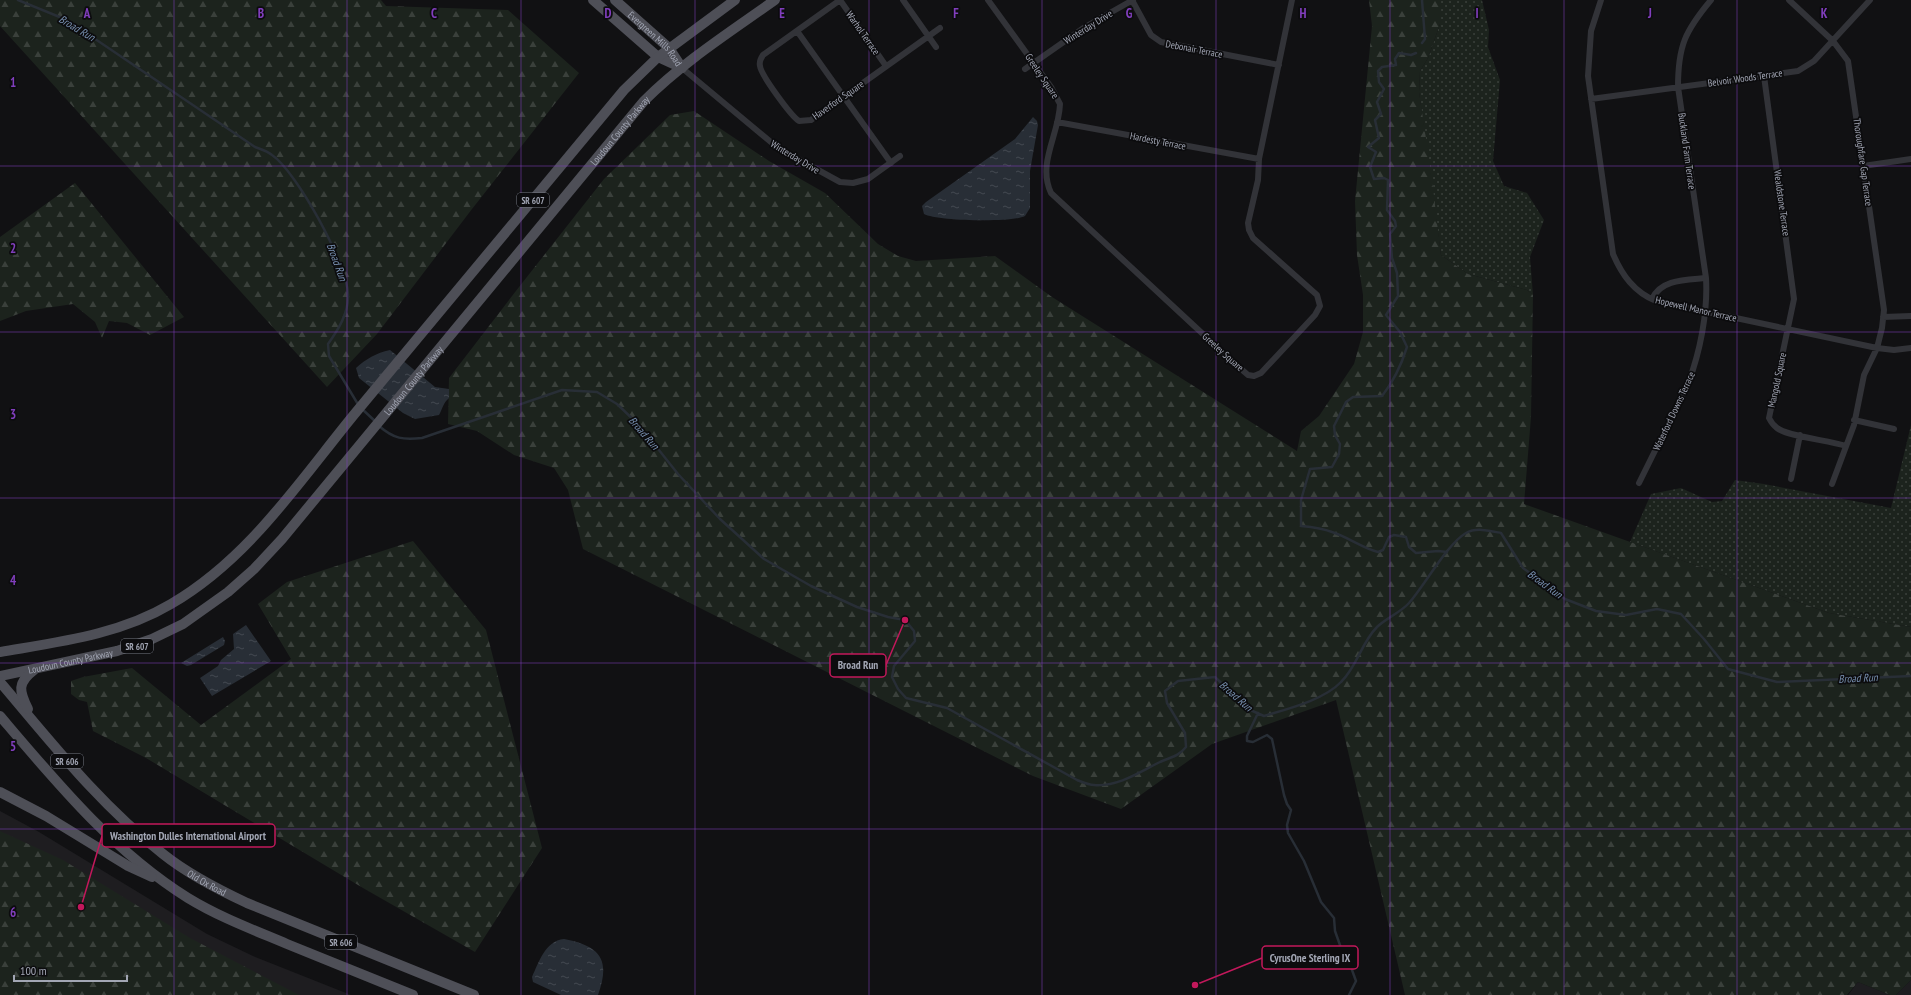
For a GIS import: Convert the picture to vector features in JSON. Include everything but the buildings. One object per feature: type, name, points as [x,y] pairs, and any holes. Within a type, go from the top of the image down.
[{"type":"main road","name":"Evergreen Mills Road","points":[[593,0],[658,56],[682,68]]},
{"type":"main road","name":"Evergreen Mills Road","points":[[615,0],[669,48],[682,68]]},
{"type":"main road","name":"Loudoun County Parkway","points":[[0,652],[78,639],[108,630],[137,620],[170,605],[209,580],[241,550],[293,492],[354,416],[624,90],[658,56],[735,0]]},
{"type":"main road","name":"Loudoun County Parkway","points":[[0,676],[35,670],[137,645],[183,624],[238,584],[270,553],[644,101],[682,68],[775,0]]},
{"type":"main road","points":[[35,670],[23,680],[21,690],[22,697],[37,724]]},
{"type":"main road","name":"Old Ox Road","points":[[0,682],[113,811],[145,840],[188,871],[224,892],[247,903],[474,995]]},
{"type":"main road","name":"SR 606","points":[[0,716],[88,817],[137,860],[170,885]]},
{"type":"main road","points":[[0,792],[46,816],[128,866],[170,885],[202,906],[256,932],[413,995]]},
{"type":"street","name":"Haverford Square","points":[[840,0],[763,55],[760,59],[759,66],[763,74],[790,112],[799,121],[811,120],[940,28]]},
{"type":"street","name":"Warhol Terrace","points":[[840,0],[886,66]]},
{"type":"street","points":[[903,0],[936,47]]},
{"type":"street","name":"Greeley Square","points":[[988,0],[1058,98],[1060,110],[1048,150],[1047,161],[1048,186],[1051,193],[1232,361],[1248,374],[1254,376],[1261,373],[1315,315],[1320,306],[1317,295],[1253,238],[1249,230],[1248,223],[1258,180],[1259,160],[1292,0]]},
{"type":"street","name":"Winterday Drive","points":[[1026,69],[1085,27],[1132,0]]},
{"type":"street","name":"Debonair Terrace","points":[[1132,0],[1151,35],[1161,42],[1279,65]]},
{"type":"street","name":"Hopewell Manor Terrace","points":[[1601,0],[1591,31],[1588,50],[1588,76],[1613,254],[1627,280],[1633,287],[1652,299],[1705,312],[1877,348],[1894,350],[1911,348]]},
{"type":"street","name":"Buckland Farm Terrace","points":[[1705,312],[1707,296],[1706,278],[1678,87],[1678,63],[1683,42],[1696,18],[1712,0]]},
{"type":"street","name":"Thoroughfare Gap Terrace","points":[[1789,0],[1834,41],[1848,61],[1884,310],[1877,348],[1864,375],[1854,420],[1832,484]]},
{"type":"street","name":"Belvoir Woods Terrace","points":[[1591,99],[1798,71],[1814,61],[1834,41],[1870,0]]},
{"type":"street","points":[[797,31],[890,163]]},
{"type":"street","name":"Winterday Drive","points":[[682,68],[778,148],[840,182],[853,183],[868,179],[900,156]]},
{"type":"street","name":"Wealdstone Terrace","points":[[1764,76],[1793,286],[1794,299],[1789,330]]},
{"type":"street","name":"Hardesty Terrace","points":[[1057,122],[1259,160]]},
{"type":"street","points":[[1864,166],[1911,159]]},
{"type":"street","points":[[1652,299],[1658,289],[1667,283],[1706,278]]},
{"type":"street","name":"Waterford Downs Terrace","points":[[1639,483],[1693,372],[1705,312]]},
{"type":"street","points":[[1883,317],[1911,316]]},
{"type":"street","name":"Mangold Square","points":[[1789,330],[1777,378],[1770,418],[1777,428],[1783,431],[1846,446]]},
{"type":"street","points":[[1854,420],[1894,430]]},
{"type":"street","points":[[1791,479],[1800,435]]},
{"type":"shaded area","points":[[0,811],[39,832],[207,934],[253,956],[351,995],[0,995]]},
{"type":"shaded area","points":[[1911,980],[1911,995],[1896,995]]},
{"type":"shaded area","points":[[1858,982],[1890,995],[1848,995]]},
{"type":"green space","points":[[0,0],[381,0],[386,6],[508,10],[579,73],[472,209],[377,334],[327,387],[0,26]]},
{"type":"green space","points":[[1369,0],[1440,0],[1440,24],[1428,58],[1420,71],[1419,92],[1441,255],[1468,274],[1527,290],[1533,295],[1531,417],[1524,504],[1829,613],[1911,627],[1911,980],[1896,995],[1890,995],[1858,982],[1847,995],[1405,995],[1336,700],[1212,744],[1121,809],[1033,776],[583,549],[568,490],[554,468],[514,455],[477,431],[448,424],[449,378],[519,287],[604,179],[670,115],[694,111],[769,161],[825,193],[878,244],[898,256],[916,261],[995,256],[1052,297],[1297,451],[1301,431],[1319,416],[1354,364],[1363,332],[1363,295],[1357,255],[1355,201],[1372,26]]},
{"type":"green space","points":[[1440,0],[1482,0],[1489,30],[1488,47],[1500,80],[1493,161],[1504,186],[1527,193],[1544,220],[1530,257],[1533,295],[1527,290],[1468,274],[1441,255],[1419,92],[1420,71],[1428,58],[1440,24]]},
{"type":"green space","points":[[75,183],[184,317],[150,335],[127,323],[109,321],[102,338],[95,322],[73,304],[26,311],[0,321],[0,237]]},
{"type":"green space","points":[[1911,425],[1911,627],[1829,613],[1630,542],[1651,494],[1681,488],[1712,502],[1722,501],[1735,480],[1891,508]]},
{"type":"green space","points":[[413,541],[486,630],[542,848],[475,952],[363,888],[146,758],[93,731],[87,702],[79,700],[71,694],[71,681],[83,677],[132,668],[201,725],[291,659],[258,604],[287,582]]},
{"type":"green space","points":[[0,831],[63,860],[190,938],[299,995],[0,995]]},
{"type":"water","points":[[1033,117],[1037,121],[1038,125],[1030,171],[1030,208],[1025,216],[1006,220],[958,220],[924,214],[922,206],[926,202],[1015,139]]},
{"type":"water","points":[[390,350],[435,387],[449,389],[449,398],[444,404],[439,415],[415,419],[403,413],[359,378],[356,368],[372,357]]},
{"type":"water","points":[[246,625],[271,661],[212,696],[200,678],[218,666],[221,660],[234,649],[233,634]]},
{"type":"water","points":[[223,637],[225,641],[224,645],[191,665],[187,666],[181,663]]},
{"type":"water","points":[[564,939],[586,946],[594,950],[599,956],[602,963],[603,972],[602,983],[598,995],[561,995],[533,982],[532,977],[547,948],[557,941]]},
{"type":"waterway","name":"Broad Run","points":[[18,0],[67,20],[255,147],[270,154],[282,165],[307,199],[319,220],[330,241],[345,280],[348,294],[347,308],[339,327],[328,344],[329,356],[359,406]]},
{"type":"waterway","points":[[1422,0],[1425,39],[1422,43]]},
{"type":"waterway","points":[[1416,53],[1411,55],[1399,53],[1395,59],[1396,65],[1382,67],[1378,71],[1379,82],[1384,89],[1377,102],[1381,114],[1375,120],[1379,138],[1368,147],[1376,152],[1370,167],[1374,179],[1384,178],[1388,180],[1387,210],[1395,221],[1396,226],[1390,234],[1392,258],[1397,273],[1398,296],[1386,315],[1400,332],[1407,347],[1397,373],[1382,396],[1353,397],[1346,402],[1334,426],[1335,435],[1340,444],[1339,454],[1332,467],[1310,469],[1301,500],[1301,526],[1328,531],[1378,552],[1383,550],[1389,537],[1394,535],[1406,537],[1409,547],[1416,553],[1438,551],[1447,552]]},
{"type":"waterway","name":"Broad Run","points":[[379,426],[389,434],[399,438],[422,438],[562,390],[597,392],[617,404],[639,425],[678,474],[720,519],[764,559],[811,586],[857,607],[888,617],[905,620],[914,631],[915,641],[894,666],[892,677],[898,689],[906,698],[947,708],[1077,780],[1092,785],[1112,784],[1128,778],[1177,755],[1186,747],[1185,733],[1167,703],[1165,691],[1178,681],[1215,677],[1248,709],[1264,716],[1305,703],[1334,688],[1341,682],[1351,669],[1367,640],[1377,627],[1409,603],[1451,546],[1466,533],[1474,530],[1501,533],[1523,568],[1565,599],[1596,611],[1626,615],[1657,609],[1681,614],[1704,639],[1728,669],[1777,682],[1911,676]]},
{"type":"waterway","name":"Broad Run","points":[[362,409],[376,422]]},
{"type":"waterway","points":[[1258,713],[1247,736],[1247,741],[1253,742],[1267,735],[1272,739],[1284,795],[1291,810],[1287,825],[1288,833],[1304,861],[1321,902],[1334,918],[1335,931],[1341,948],[1353,964],[1352,970],[1356,981],[1349,995]]},
{"type":"place","name":"Broad Run","points":[[905,620]]},
{"type":"place","name":"Washington Dulles International Airport","points":[[81,907]]},
{"type":"place","name":"CyrusOne Sterling IX","points":[[1195,985]]}]
